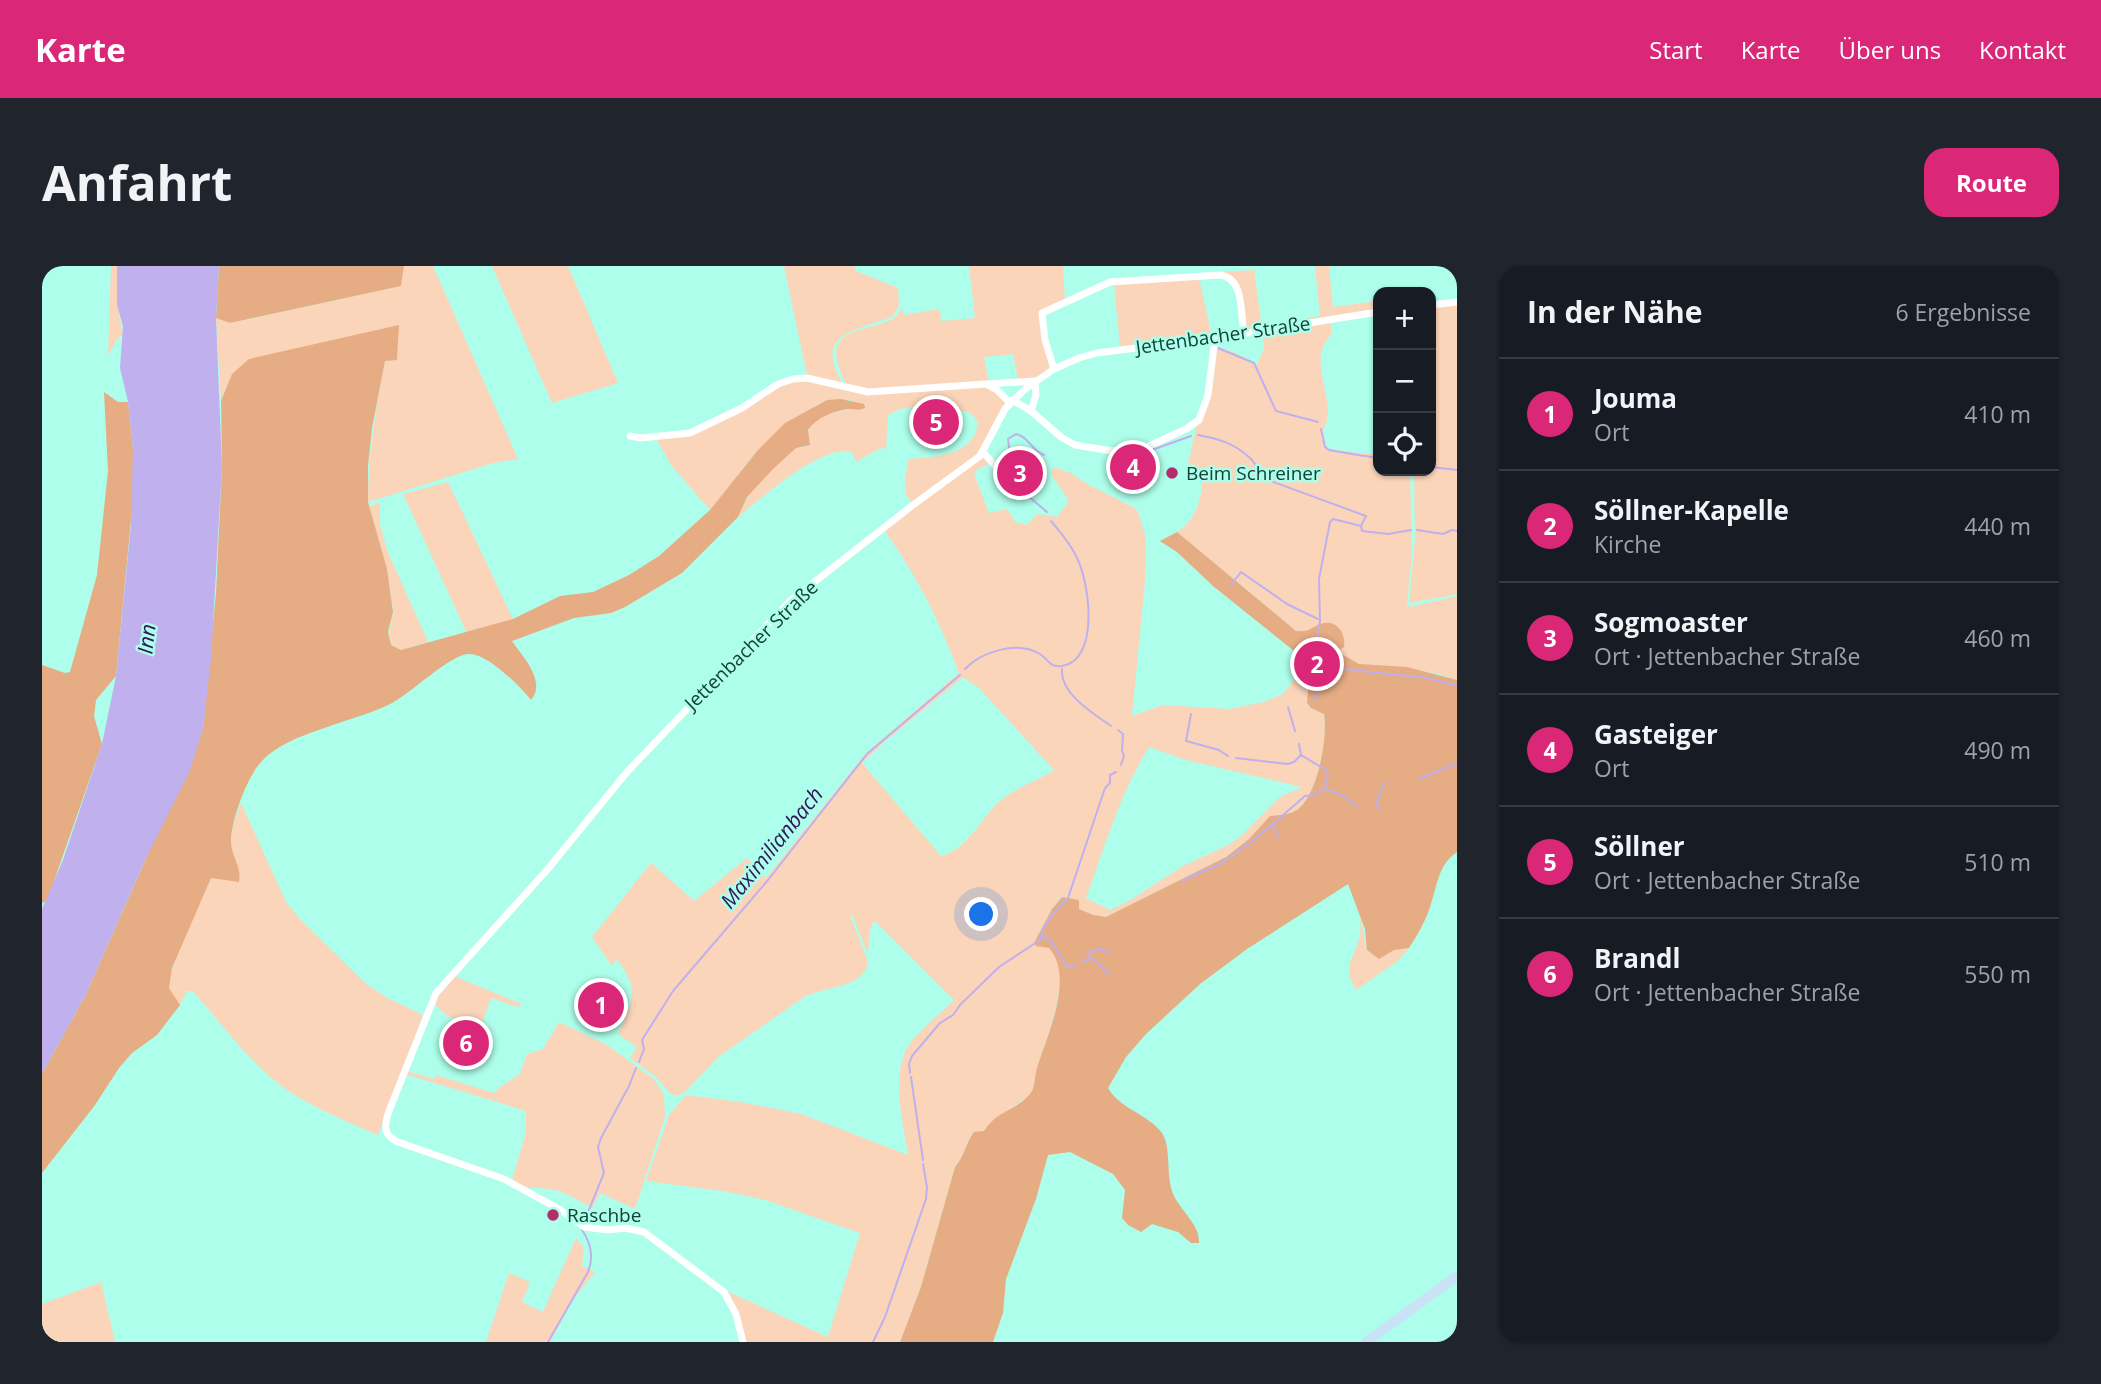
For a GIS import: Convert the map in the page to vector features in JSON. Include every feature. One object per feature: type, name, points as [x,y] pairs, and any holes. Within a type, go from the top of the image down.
[{"type":"main road","points":[[1366,1342],[1457,1276]]},
{"type":"street","points":[[1054,369],[1045,340],[1042,313],[1110,282],[1228,276],[1238,286],[1244,333]]},
{"type":"street","points":[[1436,304],[1457,302]]},
{"type":"street","name":"Jettenbacher Straße","points":[[743,1342],[736,1314],[724,1292],[640,1230],[584,1227],[559,1209],[504,1179],[398,1142],[385,1132],[389,1111],[436,993],[547,870],[627,772],[790,601],[983,452],[998,418],[1011,401],[1035,381],[1079,358],[1111,350],[1215,338],[1373,313]]},
{"type":"street","points":[[986,384],[1031,411],[1061,437],[1075,445],[1112,451],[1147,447],[1199,420],[1208,395],[1215,338]]},
{"type":"street","points":[[629,436],[653,437],[690,433],[743,408],[778,384],[807,378],[849,390],[868,392],[1035,381],[1036,395],[1031,411]]},
{"type":"street","points":[[983,452],[1003,475]]},
{"type":"shaded area","points":[[111,266],[117,266],[117,304],[123,335],[118,338],[108,355]]},
{"type":"shaded area","points":[[219,266],[404,266],[401,286],[230,323],[216,318]]},
{"type":"shaded area","points":[[404,266],[433,266],[518,459],[493,463],[368,502],[371,449],[385,361],[397,359],[232,374],[221,401],[216,318],[231,323],[401,286]]},
{"type":"shaded area","points":[[492,266],[568,266],[618,383],[552,403]]},
{"type":"shaded area","points":[[784,266],[854,266],[856,271],[898,288],[899,305],[893,316],[852,331],[835,345],[835,369],[845,387],[807,376]]},
{"type":"shaded area","points":[[969,266],[1063,266],[1065,302],[1045,309],[1049,369],[1039,376],[1018,380],[1013,354],[984,357],[989,382],[867,390],[847,385],[839,367],[837,350],[841,340],[849,334],[885,322],[895,317],[902,308],[904,315],[939,309],[942,321],[975,318]]},
{"type":"shaded area","points":[[1315,266],[1329,266],[1333,307],[1373,302],[1373,311],[1293,323],[1292,321],[1320,316]]},
{"type":"shaded area","points":[[1254,270],[1262,328],[1246,330],[1240,289],[1231,276],[1224,272]]},
{"type":"shaded area","points":[[1199,278],[1212,337],[1120,346],[1114,284]]},
{"type":"shaded area","points":[[1457,305],[1457,594],[1409,603],[1415,540],[1414,476],[1436,476],[1436,307]]},
{"type":"shaded area","points":[[1331,323],[1331,335],[1321,357],[1328,406],[1323,430],[1326,446],[1329,449],[1373,453],[1373,476],[1410,476],[1412,552],[1407,603],[1409,607],[1457,596],[1457,680],[1436,673],[1359,664],[1311,708],[1324,714],[1323,751],[1311,792],[1297,810],[1270,816],[1249,839],[1226,857],[1106,917],[1079,909],[1079,900],[1061,897],[1034,943],[1050,948],[1057,957],[1060,986],[1034,1086],[1027,1098],[967,1142],[963,1158],[955,1167],[921,1287],[900,1342],[745,1342],[724,1290],[828,1337],[860,1233],[765,1200],[723,1191],[646,1181],[669,1115],[686,1095],[741,1102],[801,1114],[908,1155],[899,1097],[904,1054],[916,1036],[954,1000],[876,922],[873,922],[869,933],[868,955],[852,914],[850,915],[868,962],[865,971],[852,982],[804,997],[718,1057],[687,1090],[677,1096],[671,1094],[655,1076],[630,1058],[637,1047],[618,1034],[632,995],[629,978],[616,959],[612,966],[592,937],[651,863],[694,901],[747,858],[766,878],[866,753],[959,673],[927,599],[884,530],[982,457],[991,463],[979,468],[974,474],[989,513],[1007,509],[1015,522],[1026,525],[1038,514],[1057,517],[1069,501],[1051,474],[1054,467],[1071,473],[1138,512],[1146,538],[1145,581],[1132,716],[1163,705],[1229,709],[1264,702],[1283,694],[1309,661],[1316,666],[1315,663],[1343,647],[1324,623],[1306,632],[1296,631],[1177,532],[1193,516],[1200,500],[1200,477],[1187,468],[1197,425],[1208,407],[1217,346],[1244,357],[1256,366],[1264,349],[1263,333]],"holes":[[[963,677],[979,688],[1054,770],[1005,797],[961,846],[941,856],[862,763]],[[1149,747],[1186,760],[1302,787],[1280,797],[1239,838],[1181,867],[1129,901],[1110,910],[1086,898],[1121,801]]]},
{"type":"shaded area","points":[[399,325],[397,360],[385,361],[372,428],[368,502],[387,569],[393,612],[388,632],[391,645],[401,650],[513,619],[560,596],[593,592],[629,575],[659,556],[710,510],[758,450],[785,423],[827,400],[841,399],[864,404],[865,408],[837,411],[816,422],[808,430],[810,445],[796,448],[773,469],[747,497],[738,517],[682,573],[611,613],[574,618],[512,641],[535,677],[535,693],[531,700],[493,664],[484,658],[468,654],[441,667],[392,703],[304,735],[287,743],[261,762],[245,788],[232,832],[231,847],[239,871],[239,882],[211,878],[172,968],[169,988],[180,1005],[157,1035],[132,1053],[119,1068],[95,1105],[42,1173],[42,1074],[86,994],[203,729],[216,593],[222,467],[221,401],[232,374],[249,359]]},
{"type":"shaded area","points":[[804,379],[853,392],[986,385],[1004,398],[1005,403],[980,452],[912,502],[905,488],[908,459],[952,453],[961,448],[975,434],[978,423],[971,413],[928,407],[895,411],[888,416],[886,449],[880,448],[856,462],[852,452],[840,451],[825,456],[792,474],[738,517],[748,497],[762,479],[796,448],[806,447],[809,430],[815,421],[826,415],[850,409],[851,400],[827,400],[815,406],[758,450],[710,510],[671,465],[656,438],[689,434],[774,388]]},
{"type":"shaded area","points":[[104,392],[118,402],[128,402],[133,448],[134,489],[116,676],[96,700],[94,716],[102,744],[47,901],[42,903],[42,665],[65,673],[70,672],[97,575],[108,471]]},
{"type":"shaded area","points":[[448,482],[513,619],[467,633],[403,494]]},
{"type":"shaded area","points":[[380,502],[380,524],[387,550],[428,642],[401,650],[391,645],[391,595],[369,507]]},
{"type":"shaded area","points":[[1177,532],[1296,631],[1305,631],[1324,623],[1334,624],[1343,634],[1344,647],[1318,664],[1315,663],[1314,667],[1213,586],[1177,552],[1160,541]]},
{"type":"shaded area","points":[[1340,653],[1359,664],[1407,667],[1457,680],[1457,852],[1442,869],[1426,918],[1409,948],[1394,950],[1379,959],[1367,950],[1365,929],[1348,884],[1247,949],[1200,984],[1146,1034],[1126,1057],[1108,1088],[1120,1101],[1162,1133],[1167,1146],[1171,1188],[1177,1202],[1197,1230],[1199,1243],[1191,1243],[1178,1232],[1152,1224],[1141,1232],[1128,1225],[1122,1218],[1125,1190],[1113,1174],[1070,1152],[1048,1155],[1036,1199],[1006,1279],[1003,1313],[993,1342],[900,1342],[921,1287],[955,1167],[974,1132],[984,1131],[995,1119],[1025,1100],[1033,1088],[1057,1007],[1059,990],[1060,974],[1056,960],[1049,948],[1036,946],[1034,943],[1052,909],[1062,897],[1079,900],[1079,909],[1106,917],[1226,857],[1249,839],[1270,816],[1297,810],[1311,792],[1323,751],[1324,714],[1307,703],[1309,684],[1319,668]]},
{"type":"shaded area","points":[[241,803],[286,902],[299,918],[365,983],[387,998],[423,1015],[378,1135],[315,1106],[280,1085],[240,1047],[193,991],[187,991],[180,1005],[170,992],[174,962],[211,877],[221,879],[236,860],[231,839]]},
{"type":"shaded area","points":[[1359,912],[1367,950],[1379,959],[1394,950],[1409,948],[1399,960],[1356,990],[1349,967],[1360,935]]},
{"type":"shaded area","points":[[455,976],[522,1004],[518,1007],[491,998],[480,1029],[460,1022],[437,1007],[435,1001]]},
{"type":"shaded area","points":[[559,1022],[607,1045],[654,1079],[664,1095],[665,1117],[635,1209],[600,1193],[592,1208],[561,1192],[528,1187],[512,1180],[526,1133],[526,1111],[405,1074],[407,1071],[434,1079],[436,1075],[494,1093],[520,1074],[527,1054],[543,1049]]},
{"type":"shaded area","points":[[576,1238],[584,1248],[582,1266],[595,1272],[574,1298],[550,1342],[486,1342],[509,1273],[530,1282],[522,1302],[543,1312]]},
{"type":"shaded area","points":[[101,1282],[115,1342],[42,1342],[42,1304]]},
{"type":"water","name":"Inn","points":[[117,266],[219,266],[216,318],[222,467],[211,659],[203,729],[189,773],[145,860],[86,994],[42,1074],[42,909],[63,860],[102,744],[116,676],[131,525],[133,448],[128,402],[120,368],[123,326],[117,305]]},
{"type":"waterway","points":[[1218,348],[1254,363],[1276,411],[1318,422]]},
{"type":"waterway","points":[[1321,429],[1325,447],[1329,450],[1364,456]]},
{"type":"waterway","name":"Maximilianbach","points":[[1011,465],[1008,439],[1016,434],[1044,455]]},
{"type":"waterway","points":[[1198,435],[1232,445],[1250,458],[1268,480],[1366,516],[1361,526],[1362,531],[1388,534],[1411,530]]},
{"type":"waterway","name":"Maximilianbach","points":[[1149,451],[1191,436]]},
{"type":"waterway","name":"Maximilianbach","points":[[1135,454],[1141,453]]},
{"type":"waterway","points":[[1366,456],[1373,457]]},
{"type":"waterway","points":[[1436,468],[1457,470]]},
{"type":"waterway","name":"Maximilianbach","points":[[1027,495],[1047,512]]},
{"type":"waterway","points":[[1317,638],[1320,621],[1319,579],[1330,522],[1333,519],[1361,526]]},
{"type":"waterway","name":"Maximilianbach","points":[[965,669],[990,653],[1010,648],[1031,650],[1058,666],[1074,661],[1082,650],[1087,635],[1088,618],[1085,583],[1074,551],[1051,521]]},
{"type":"waterway","points":[[1417,530],[1443,534],[1457,531]]},
{"type":"waterway","points":[[1231,585],[1241,572],[1287,604],[1318,619]]},
{"type":"waterway","points":[[1062,669],[1066,687],[1072,695],[1111,726]]},
{"type":"waterway","points":[[1314,700],[1327,680],[1342,669],[1427,678],[1457,686]]},
{"type":"waterway","name":"Maximilianbach","points":[[639,1062],[644,1049],[642,1040],[673,991],[768,880],[867,754],[960,675]]},
{"type":"waterway","points":[[1288,707],[1295,731]]},
{"type":"waterway","points":[[1191,714],[1186,741],[1219,750],[1228,756]]},
{"type":"waterway","points":[[1118,730],[1123,734],[1124,756],[1121,765]]},
{"type":"waterway","points":[[1182,881],[1222,863],[1254,840],[1305,796],[1315,795],[1324,789],[1328,774],[1326,770],[1301,755],[1299,744]]},
{"type":"waterway","points":[[1236,758],[1288,764],[1301,755]]},
{"type":"waterway","points":[[1419,779],[1457,763]]},
{"type":"waterway","points":[[910,1073],[912,1056],[940,1023],[953,1015],[999,967],[1040,940],[1047,922],[1068,898],[1105,788],[1110,783],[1110,775],[1116,772]]},
{"type":"waterway","points":[[1380,810],[1376,804],[1382,787],[1387,782]]},
{"type":"waterway","points":[[1324,789],[1338,793],[1357,806]]},
{"type":"waterway","points":[[1273,823],[1278,838]]},
{"type":"waterway","points":[[1042,935],[1052,942],[1067,967],[1076,965]]},
{"type":"waterway","points":[[1087,957],[1091,951],[1101,949],[1110,953]]},
{"type":"waterway","points":[[1082,963],[1092,958],[1109,974]]},
{"type":"waterway","name":"Maximilianbach","points":[[584,1222],[604,1173],[598,1147],[601,1138],[636,1068]]},
{"type":"waterway","points":[[911,1077],[923,1160]]},
{"type":"waterway","points":[[873,1342],[885,1317],[926,1199],[923,1164]]},
{"type":"waterway","name":"Maximilianbach","points":[[548,1342],[590,1266],[591,1250],[582,1230]]},
{"type":"place","name":"Söllner","points":[[936,422]]},
{"type":"place","name":"Gasteiger","points":[[1133,467]]},
{"type":"place","name":"Sogmoaster","points":[[1020,473]]},
{"type":"place","name":"Beim Schreiner","points":[[1172,473]]},
{"type":"place","name":"Söllner-Kapelle","points":[[1317,664]]},
{"type":"place","name":"Jouma","points":[[601,1005]]},
{"type":"place","name":"Brandl","points":[[466,1043]]},
{"type":"place","name":"Raschbe","points":[[553,1215]]}]
